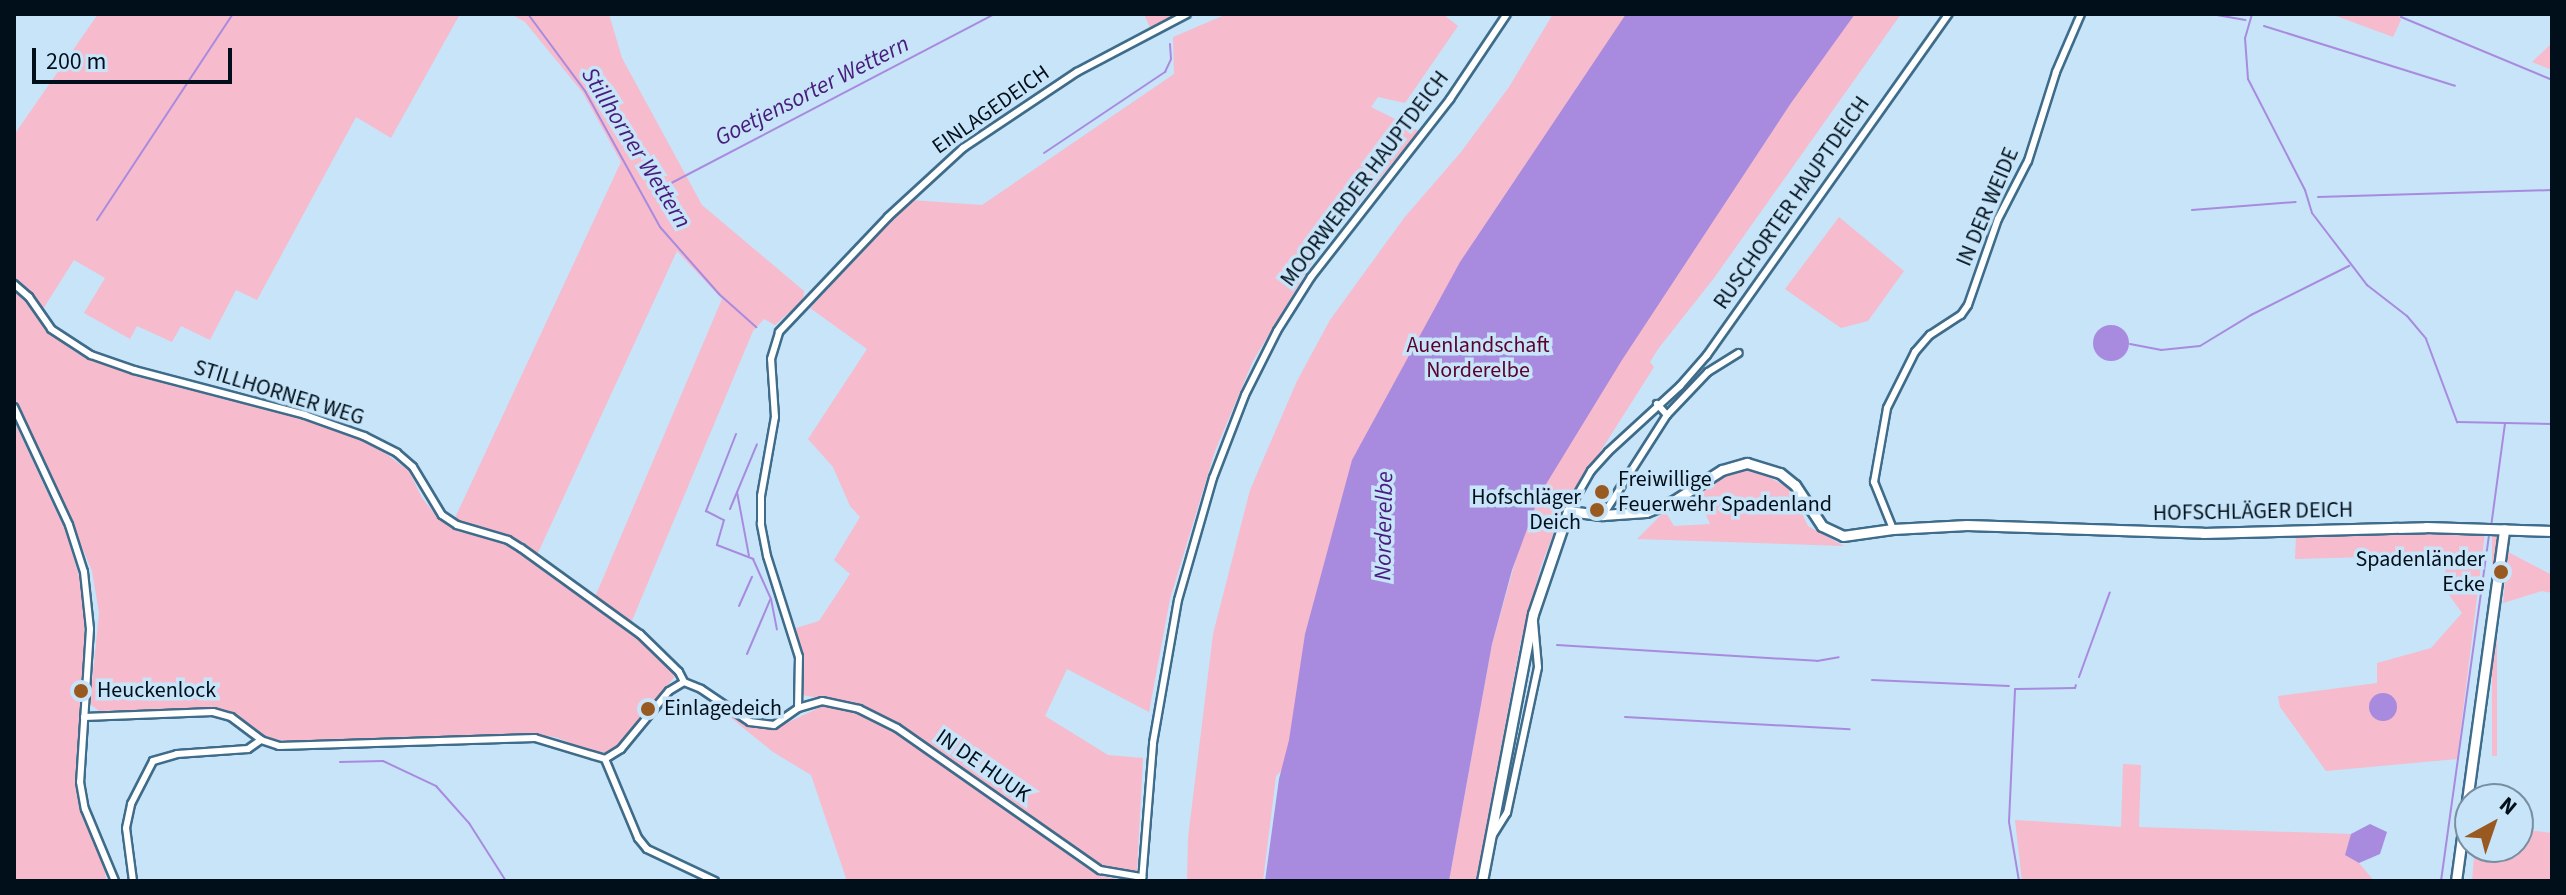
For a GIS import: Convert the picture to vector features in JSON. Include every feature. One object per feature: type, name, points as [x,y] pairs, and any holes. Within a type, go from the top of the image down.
[{"type":"street","name":"EINLAGEDEICH","points":[[798,708],[799,657],[767,556],[761,524],[762,485],[774,430],[771,359],[779,332],[888,217],[963,148],[1077,72],[1187,14]]},
{"type":"street","name":"MOORWERDER HAUPTDEICH","points":[[1142,879],[1154,734],[1178,600],[1213,478],[1245,395],[1277,331],[1311,277],[1450,99],[1507,14]]},
{"type":"street","name":"RUSCHORTER HAUPTDEICH","points":[[1568,511],[1591,471],[1657,404],[1680,386],[1707,355],[1948,14]]},
{"type":"street","name":"IN DER WEIDE","points":[[1893,529],[1874,482],[1887,408],[1915,352],[1930,335],[1961,315],[1968,305],[1998,219],[2028,161],[2056,72],[2081,14]]},
{"type":"street","name":"STILLHORNER WEG","points":[[14,284],[29,297],[51,329],[91,355],[134,370],[305,415],[364,436],[397,453],[413,467],[442,515],[457,525],[508,540],[521,548],[640,634],[679,672],[684,682],[701,689],[750,722],[774,725],[798,708]]},
{"type":"street","points":[[1603,515],[1667,415],[1708,372],[1738,353]]},
{"type":"street","points":[[1657,404],[1667,415]]},
{"type":"street","points":[[14,407],[69,525],[84,572],[90,629],[80,782],[85,809],[115,881]]},
{"type":"street","name":"HOFSCHLÄGER DEICH","points":[[1568,511],[1631,514],[1660,507],[1722,470],[1747,463],[1772,469],[1795,485],[1812,513],[1832,533],[1843,536],[1893,529],[2004,525],[2203,533],[2552,531]]},
{"type":"street","points":[[1482,881],[1533,614],[1568,511]]},
{"type":"street","points":[[2456,881],[2495,529]]},
{"type":"street","points":[[1489,842],[1507,813],[1538,667],[1533,614]]},
{"type":"street","points":[[84,717],[213,712],[231,717],[261,740],[289,747],[535,738],[605,759],[621,749],[669,691],[684,682]]},
{"type":"street","name":"IN DE HUUK","points":[[798,708],[831,701],[878,718],[1100,870],[1142,879]]},
{"type":"street","points":[[133,881],[126,828],[131,804],[150,765],[159,756],[248,749],[261,740]]},
{"type":"street","points":[[605,759],[638,838],[647,849],[715,881]]},
{"type":"green space","points":[[98,14],[460,14],[391,138],[356,117],[257,300],[236,290],[210,340],[181,326],[172,342],[137,326],[130,339],[84,313],[105,278],[74,260],[43,309],[30,293],[14,281],[14,135]]},
{"type":"green space","points":[[511,14],[609,14],[622,58],[702,205],[804,291],[803,300],[775,325],[764,319],[753,331],[631,623],[595,597],[722,299],[677,251],[537,555],[503,534],[454,520],[621,162],[583,93],[525,22]]},
{"type":"green space","points":[[1144,14],[1183,14],[1151,30]]},
{"type":"green space","points":[[1227,14],[1443,14],[1458,26],[1405,103],[1378,97],[1371,107],[1419,131],[1319,251],[1253,361],[1215,451],[1170,599],[1149,712],[1067,669],[1045,716],[1108,755],[1143,758],[1137,871],[1122,871],[1102,865],[899,724],[860,705],[802,695],[804,668],[796,628],[819,621],[850,574],[834,560],[860,517],[850,506],[833,467],[808,439],[867,349],[810,308],[910,200],[982,205],[1174,74],[1173,37]]},
{"type":"green space","name":"Auenlandschaft Norderelbe","points":[[1553,14],[1901,14],[1714,278],[1658,349],[1650,362],[1654,367],[1562,512],[1541,566],[1520,645],[1476,881],[1449,881],[1492,644],[1523,534],[1276,776],[1263,881],[1187,881],[1188,838],[1213,634],[1250,490],[1297,381],[1330,320],[1404,218],[1461,152],[1509,87]]},
{"type":"green space","points":[[2331,14],[2398,14],[2401,20],[2393,37]]},
{"type":"green space","points":[[2552,43],[2552,70],[2532,62]]},
{"type":"green space","points":[[1839,217],[1904,271],[1868,321],[1841,328],[1785,289]]},
{"type":"green space","points":[[14,288],[28,300],[47,331],[77,353],[133,374],[303,419],[373,444],[409,471],[422,498],[439,519],[457,531],[504,543],[526,555],[628,629],[676,675],[613,751],[599,754],[555,737],[535,735],[287,741],[268,738],[241,718],[213,708],[99,711],[90,704],[99,613],[92,571],[54,480],[14,400]]},
{"type":"green space","points":[[14,421],[67,534],[83,591],[85,644],[75,782],[80,811],[105,868],[106,881],[14,881]]},
{"type":"green space","points":[[1731,469],[1757,470],[1790,489],[1808,526],[1844,546],[1637,539],[1665,511],[1674,526],[1710,524],[1696,492]]},
{"type":"green space","points":[[2376,532],[2485,533],[2457,759],[2326,771],[2280,707],[2278,696],[2377,683],[2377,663],[2431,648],[2462,613],[2447,592],[2444,555],[2295,559],[2296,536]]},
{"type":"green space","points":[[2492,533],[2497,533],[2497,756],[2492,756]]},
{"type":"green space","points":[[2508,552],[2552,575],[2552,593],[2542,591],[2503,603]]},
{"type":"green space","points":[[703,695],[747,726],[774,729],[825,705],[857,713],[895,732],[1098,875],[1125,881],[847,881],[811,775],[773,752]]},
{"type":"green space","points":[[2123,764],[2141,765],[2139,827],[2351,834],[2346,855],[2359,863],[2374,881],[2022,881],[2015,820],[2121,827]]},
{"type":"green space","points":[[2534,831],[2552,833],[2552,881],[2472,881],[2474,863],[2534,863]]},
{"type":"water","name":"Auenlandschaft Norderelbe","points":[[1626,14],[1855,14],[1791,103],[1622,360],[1540,494],[1512,570],[1492,644],[1449,881],[1265,881],[1279,779],[1289,740],[1305,634],[1352,460],[1460,262]]},
{"type":"water","points":[[2111,325],[2124,330],[2129,343],[2124,356],[2111,361],[2098,356],[2093,343],[2098,330]]},
{"type":"water","points":[[2383,693],[2393,697],[2397,707],[2393,717],[2383,721],[2373,717],[2369,707],[2373,697]]},
{"type":"water","points":[[2370,824],[2387,832],[2380,854],[2359,863],[2345,855],[2351,834]]},
{"type":"waterway","points":[[97,220],[233,14]]},
{"type":"waterway","name":"Stillhorner Wettern","points":[[528,14],[585,91],[660,227],[719,294],[756,327]]},
{"type":"waterway","name":"Goetjensorter Wettern","points":[[658,190],[994,14]]},
{"type":"waterway","points":[[2211,14],[2245,20]]},
{"type":"waterway","points":[[2252,14],[2245,38],[2248,79],[2305,190],[2312,213],[2367,285],[2407,316],[2426,339],[2457,422],[2552,424]]},
{"type":"waterway","points":[[2401,17],[2552,80]]},
{"type":"waterway","points":[[2264,26],[2455,86]]},
{"type":"waterway","points":[[1044,153],[1165,72],[1171,59],[1170,44]]},
{"type":"waterway","points":[[2318,197],[2552,190]]},
{"type":"waterway","points":[[2192,210],[2296,202]]},
{"type":"waterway","points":[[2130,344],[2161,350],[2200,346],[2251,315],[2349,266]]},
{"type":"waterway","points":[[2491,527],[2505,423]]},
{"type":"waterway","points":[[736,434],[706,511],[724,520],[717,545],[753,559],[771,599],[777,629]]},
{"type":"waterway","points":[[730,509],[757,444]]},
{"type":"waterway","points":[[737,492],[749,556]]},
{"type":"waterway","points":[[2441,881],[2489,533]]},
{"type":"waterway","points":[[739,606],[752,577]]},
{"type":"waterway","points":[[2079,677],[2110,592]]},
{"type":"waterway","points":[[747,654],[770,600]]},
{"type":"waterway","points":[[1557,645],[1817,661],[1839,657]]},
{"type":"waterway","points":[[1872,680],[2009,686]]},
{"type":"waterway","points":[[2019,881],[2009,822],[2015,689],[2075,688],[2076,685]]},
{"type":"waterway","points":[[1625,717],[1850,729]]},
{"type":"waterway","points":[[340,762],[383,761],[436,786],[469,823],[506,881]]},
{"type":"place","name":"Freiwillige Feuerwehr Spadenland","points":[[1602,492]]},
{"type":"place","name":"Hofschläger Deich","points":[[1597,510]]},
{"type":"place","name":"Spadenländer Ecke","points":[[2501,572]]},
{"type":"place","name":"Heuckenlock","points":[[81,691]]},
{"type":"place","name":"Einlagedeich","points":[[648,709]]},
{"type":"water label","name":"Norderelbe","points":[[1384,526]]}]
